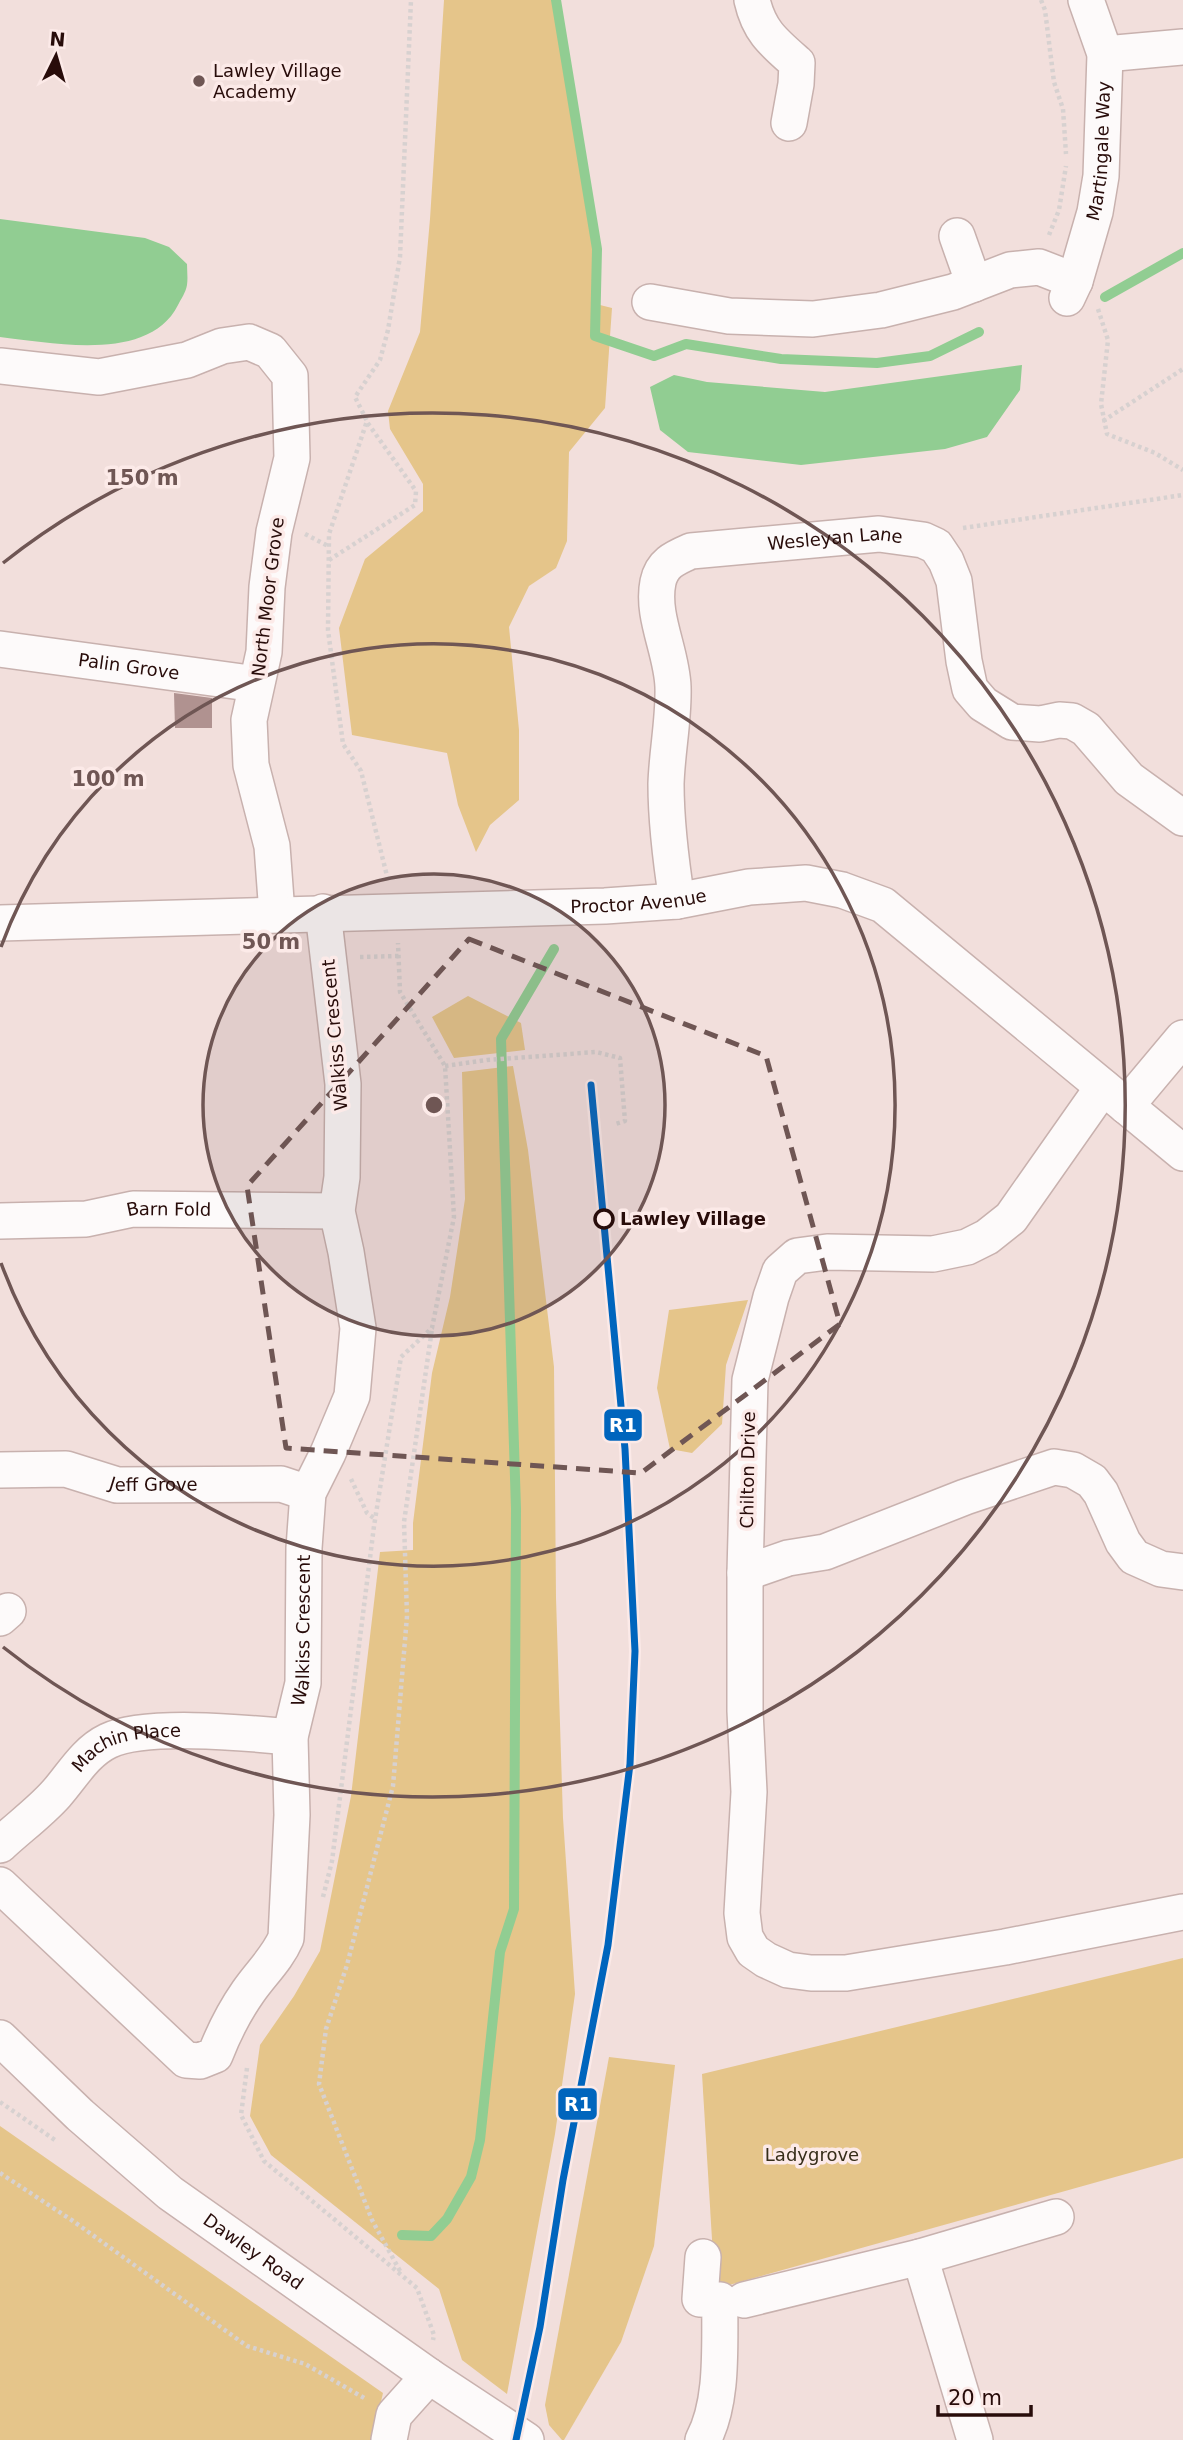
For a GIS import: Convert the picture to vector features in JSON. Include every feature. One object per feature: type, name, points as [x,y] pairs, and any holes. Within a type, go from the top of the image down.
[{"type":"street","points":[[752,0],[756,20],[774,43],[797,63],[789,123]]},
{"type":"street","name":"Martingale Way","points":[[1071,290],[1095,212],[1101,176],[1105,54],[1086,0]]},
{"type":"street","points":[[1105,54],[1183,47]]},
{"type":"street","points":[[957,236],[974,284]]},
{"type":"street","points":[[650,302],[729,316],[813,318],[881,310],[974,284],[1010,270],[1039,267],[1071,290]]},
{"type":"street","name":"North Moor Grove","points":[[0,366],[99,377],[187,360],[222,346],[249,342],[270,351],[290,376],[293,412],[292,458],[274,532],[267,587],[264,652],[249,720],[251,765],[272,846],[277,915]]},
{"type":"street","name":"Wesleyan Lane","points":[[677,901],[666,814],[673,690],[671,664],[657,608],[657,584],[661,569],[670,561],[691,551],[879,534],[923,540],[936,546],[954,581],[970,689],[984,704],[1012,722],[1040,724],[1059,720],[1072,721],[1086,729],[1129,779],[1183,818]]},
{"type":"street","name":"Palin Grove","points":[[0,649],[256,684]]},
{"type":"street","name":"Proctor Avenue","points":[[0,923],[605,906],[677,901],[749,887],[806,883],[842,890],[883,905],[1183,1153]]},
{"type":"street","name":"Walkiss Crescent","points":[[0,1885],[186,2060],[200,2061],[215,2055],[227,2025],[249,1991],[280,1952],[286,1938],[292,1815],[290,1737],[303,1683],[304,1548],[315,1479],[352,1396],[358,1328],[337,1211],[342,1177],[343,1084],[323,912]]},
{"type":"street","points":[[1114,1096],[1183,1038]]},
{"type":"street","name":"Chilton Drive","points":[[1114,1096],[1011,1218],[987,1237],[967,1247],[933,1254],[827,1252],[797,1256],[780,1271],[750,1380],[745,1573],[745,1711],[749,1792],[742,1913],[745,1937],[752,1951],[766,1960],[788,1970],[845,1973],[1005,1947],[1183,1912]]},
{"type":"street","name":"Barn Fold","points":[[0,1221],[86,1219],[133,1209],[337,1211]]},
{"type":"street","points":[[745,1573],[788,1558],[825,1552],[965,1497],[1054,1467],[1073,1470],[1092,1481],[1101,1493],[1123,1542],[1134,1557],[1161,1569],[1183,1572]]},
{"type":"street","name":"Jeff Grove","points":[[0,1470],[66,1469],[117,1485],[281,1484],[315,1479]]},
{"type":"street","name":"Machin Place","points":[[0,1845],[55,1795],[78,1765],[107,1741],[139,1732],[246,1733],[290,1737]]},
{"type":"street","name":"Dawley Road","points":[[0,2038],[80,2115],[170,2193],[429,2376],[526,2440]]},
{"type":"street","points":[[744,2300],[920,2257],[1056,2217]]},
{"type":"street","points":[[703,2257],[701,2299],[720,2300],[720,2354],[711,2419],[703,2440]]},
{"type":"street","points":[[920,2257],[975,2440]]},
{"type":"street","points":[[392,2427],[429,2376]]},
{"type":"path","points":[[1039,267],[1059,210],[1067,161],[1063,108],[1054,82],[1045,10],[1041,0]]},
{"type":"path","points":[[1071,290],[1089,294],[1107,332],[1109,347],[1102,394],[1103,421],[1107,434],[1155,453],[1183,470]]},
{"type":"path","points":[[1103,421],[1183,369]]},
{"type":"path","points":[[328,561],[415,505],[416,491],[367,421]]},
{"type":"path","points":[[955,529],[1183,495]]},
{"type":"path","points":[[358,957],[399,956]]},
{"type":"path","points":[[445,1066],[596,1052],[620,1058],[625,1121],[615,1124]]},
{"type":"path","points":[[402,2276],[372,2220],[319,2084],[326,2029],[347,1965],[393,1786],[407,1616],[404,1522],[432,1328]]},
{"type":"path","points":[[315,1479],[352,1479],[367,1513],[375,1519]]},
{"type":"path","points":[[0,2173],[74,2221],[247,2346],[305,2364],[392,2427]]},
{"type":"highlighted area","points":[[469,939],[766,1056],[840,1324],[641,1473],[286,1448],[247,1186]]},
{"type":"green space","points":[[444,0],[556,0],[597,249],[600,305],[612,308],[605,408],[569,452],[567,541],[556,568],[529,586],[509,627],[519,730],[519,800],[490,825],[476,852],[458,805],[447,753],[352,735],[339,628],[365,559],[423,511],[423,484],[390,429],[388,411],[420,332]]},
{"type":"green space","points":[[468,996],[521,1023],[525,1050],[454,1058],[432,1017]]},
{"type":"green space","points":[[513,1066],[528,1150],[554,1367],[556,1598],[563,1818],[575,1994],[555,2134],[507,2394],[462,2360],[439,2289],[271,2155],[250,2116],[260,2045],[294,1996],[320,1951],[351,1796],[380,1552],[413,1550],[413,1523],[432,1373],[450,1297],[465,1199],[462,1072]]},
{"type":"green space","points":[[748,1300],[726,1365],[722,1424],[692,1453],[670,1449],[657,1388],[669,1310]]},
{"type":"green space","name":"Ladygrove","points":[[1183,1958],[1183,2158],[715,2289],[702,2074]]},
{"type":"green space","points":[[609,2057],[675,2065],[654,2246],[621,2342],[562,2440],[549,2425],[545,2405]]},
{"type":"green space","points":[[0,2126],[383,2393],[372,2440],[0,2440]]},
{"type":"shaded area","points":[[0,219],[145,238],[169,247],[187,264],[186,290],[164,323],[145,335],[123,342],[72,345],[0,337]]},
{"type":"shaded area","points":[[1022,365],[1020,390],[987,437],[945,449],[801,465],[688,452],[660,430],[650,387],[674,375],[707,382],[825,392]]},
{"type":"building","points":[[174,693],[212,698],[212,728],[175,728]]},
{"type":"waterway","points":[[556,0],[597,249],[595,336],[654,356],[686,344],[781,359],[877,363],[930,356],[979,332]]},
{"type":"waterway","points":[[1105,297],[1183,253]]},
{"type":"waterway","points":[[402,2235],[431,2236],[447,2219],[471,2177],[480,2140],[500,1952],[514,1909],[516,1509],[501,1039],[554,949]]},
{"type":"transit line","name":"R1","points":[[516,2440],[540,2327],[563,2180],[608,1945],[630,1764],[635,1651],[625,1449],[591,1085]]},
{"type":"place","name":"Lawley Village Academy","points":[[199,81]]},
{"type":"place","name":"Lawley Village","points":[[604,1219]]}]
